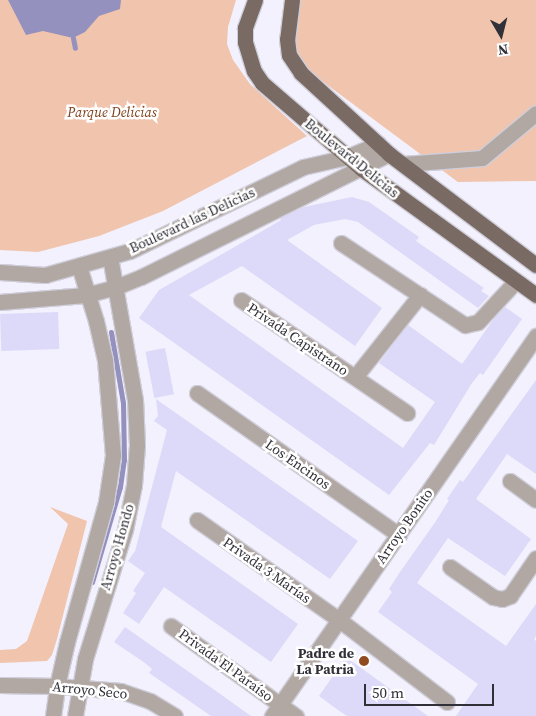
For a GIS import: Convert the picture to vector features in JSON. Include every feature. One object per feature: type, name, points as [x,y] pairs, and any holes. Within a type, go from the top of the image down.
[{"type":"main road","name":"Boulevard Delicias","points":[[256,0],[245,28],[244,42],[254,71],[262,82],[362,169],[536,295]]},
{"type":"main road","name":"Boulevard Delicias","points":[[292,0],[287,39],[289,55],[301,73],[384,149],[534,264]]},
{"type":"street","points":[[403,164],[482,158],[536,113]]},
{"type":"street","name":"Boulevard las Delicias","points":[[0,272],[45,275],[130,251],[304,167],[384,149]]},
{"type":"street","name":"Boulevard las Delicias","points":[[0,302],[86,295],[116,287],[141,277],[362,169],[384,149]]},
{"type":"street","points":[[341,244],[465,325],[472,325],[478,322],[516,281]]},
{"type":"street","name":"Arroyo Hondo","points":[[75,716],[79,687],[106,586],[125,530],[134,485],[137,445],[135,400],[110,257]]},
{"type":"street","name":"Arroyo Hondo","points":[[53,716],[57,686],[87,566],[106,502],[114,455],[105,360],[96,321],[78,266]]},
{"type":"street","name":"Privada Capistrano","points":[[356,377],[420,295]]},
{"type":"street","name":"Privada Capistrano","points":[[241,300],[406,413]]},
{"type":"street","name":"Arroyo Bonito","points":[[276,710],[536,336]]},
{"type":"street","name":"Los Encinos","points":[[197,393],[399,535]]},
{"type":"street","points":[[510,481],[536,500]]},
{"type":"street","name":"Privada 3 Marías","points":[[197,520],[338,619],[448,702]]},
{"type":"street","points":[[450,567],[493,597],[502,599],[510,596],[536,558]]},
{"type":"street","name":"Privada El Paraíso","points":[[171,626],[276,710],[296,716]]},
{"type":"street","name":"Arroyo Seco","points":[[0,685],[79,687],[121,691],[167,709],[175,716]]},
{"type":"green space","name":"Parque Delicias","points":[[0,0],[236,0],[228,27],[227,44],[233,60],[250,84],[307,136],[163,211],[99,236],[38,252],[0,250]]},
{"type":"green space","points":[[292,0],[536,0],[536,181],[458,182],[287,55]]},
{"type":"green space","points":[[50,507],[87,521],[52,655],[47,661],[0,663],[0,650],[16,649],[27,641],[68,524]]},
{"type":"shaded area","points":[[8,0],[121,0],[120,9],[99,16],[85,32],[73,38],[43,31],[26,35]]},
{"type":"building","points":[[352,197],[369,202],[419,237],[416,241],[484,288],[481,291],[489,296],[478,308],[358,222],[345,219],[314,225],[287,240],[382,308],[355,346],[242,266],[189,295],[403,448],[435,402],[379,363],[408,325],[462,364],[493,320],[505,307],[522,319],[483,375],[480,373],[472,383],[434,445],[430,443],[389,495],[139,318],[159,290],[281,220],[280,218],[304,207]]},
{"type":"building","points":[[58,312],[59,349],[1,351],[0,314]]},
{"type":"building","points":[[165,348],[174,394],[154,398],[145,352]]},
{"type":"building","points":[[536,380],[536,474],[507,454],[476,499],[531,539],[505,576],[448,538],[417,583],[506,646],[536,604],[536,636],[534,639],[536,641],[536,716],[456,716],[478,684],[378,612],[392,592],[389,589],[436,521],[449,500],[447,499],[460,480],[463,482]]},
{"type":"building","points":[[156,399],[358,541],[330,579],[176,471],[161,527],[298,624],[271,662],[164,587],[139,624],[123,613],[136,593],[133,591],[145,573],[128,561],[135,551],[167,430],[154,421],[158,416]]},
{"type":"building","points":[[125,627],[251,716],[211,716],[149,673],[152,669],[114,642]]},
{"type":"building","points":[[346,657],[428,716],[347,716],[338,710],[319,696]]},
{"type":"waterway","points":[[73,38],[75,48]]},
{"type":"waterway","points":[[92,582],[120,487],[124,460],[123,403],[111,332]]},
{"type":"place","name":"Padre de La Patria","points":[[364,661]]}]
